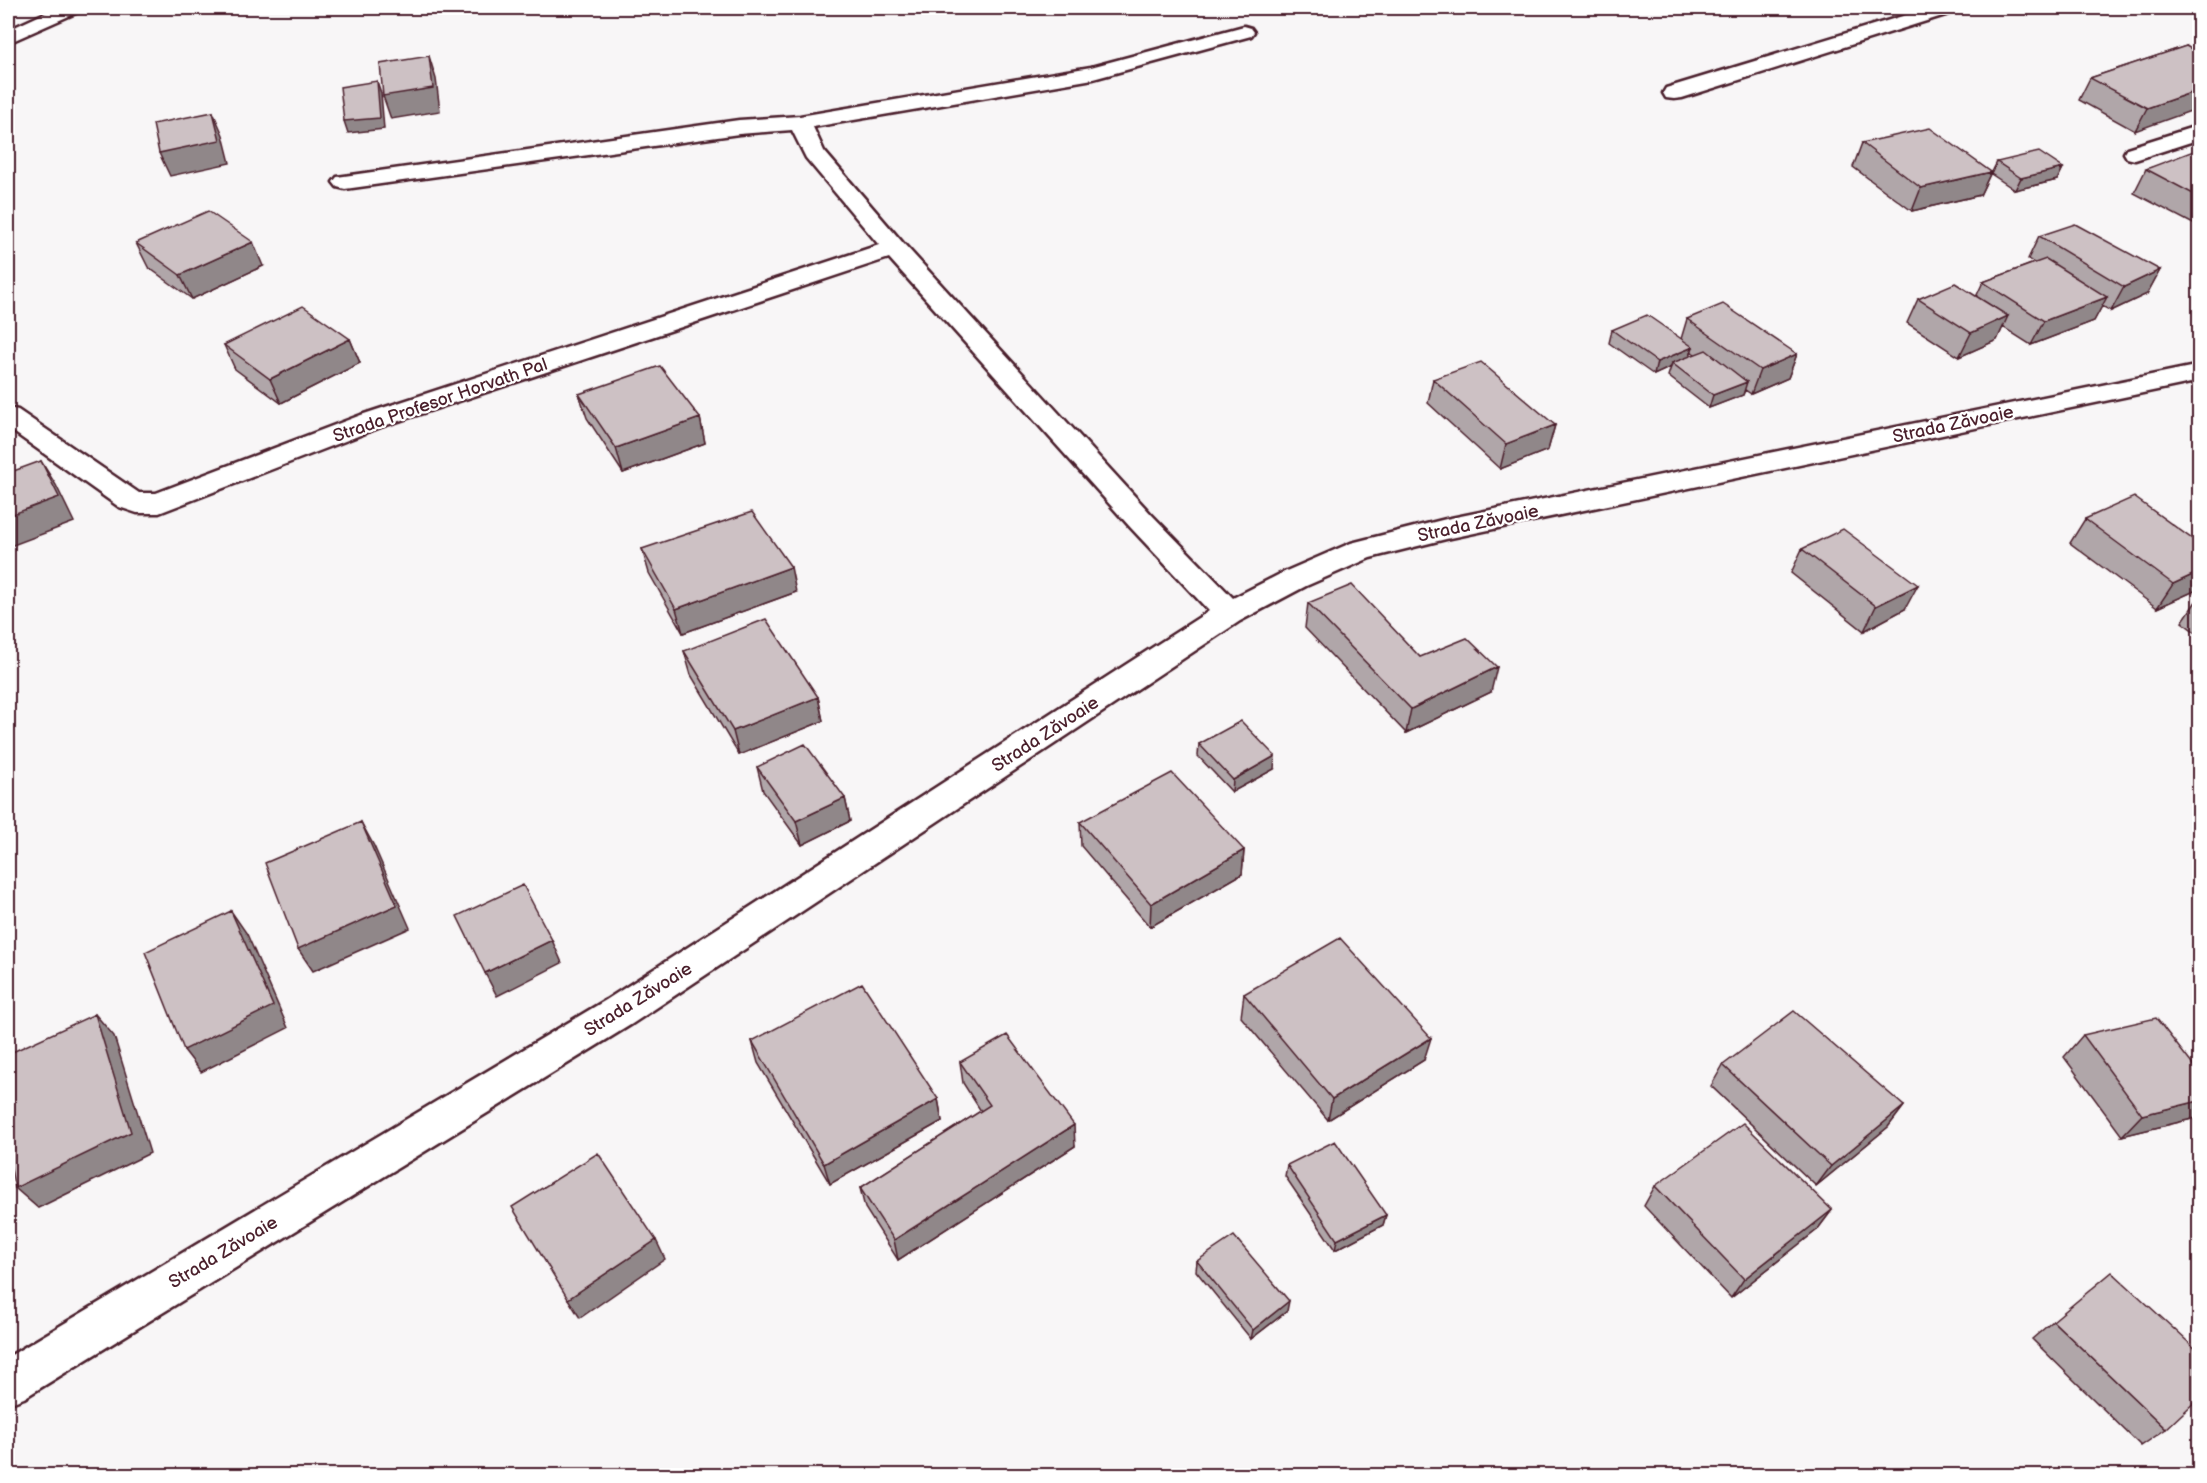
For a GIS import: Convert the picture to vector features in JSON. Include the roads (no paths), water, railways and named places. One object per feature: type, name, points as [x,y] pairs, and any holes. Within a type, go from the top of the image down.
[{"type":"street","points":[[8,37],[71,8]]},
{"type":"street","points":[[1674,93],[1948,8]]},
{"type":"street","points":[[345,182],[739,127],[800,123],[1093,73],[1244,32]]},
{"type":"street","points":[[800,123],[814,153],[894,249],[1141,521],[1229,613]]},
{"type":"street","points":[[2135,153],[2199,132]]},
{"type":"street","name":"Strada Profesor Horvath Pal","points":[[8,416],[129,500],[137,503],[159,503],[371,422],[894,249]]},
{"type":"street","name":"Strada Zăvoaie","points":[[8,1382],[619,1012],[1229,613],[1295,579],[1350,555],[1393,542],[1470,524],[2199,373]]}]
